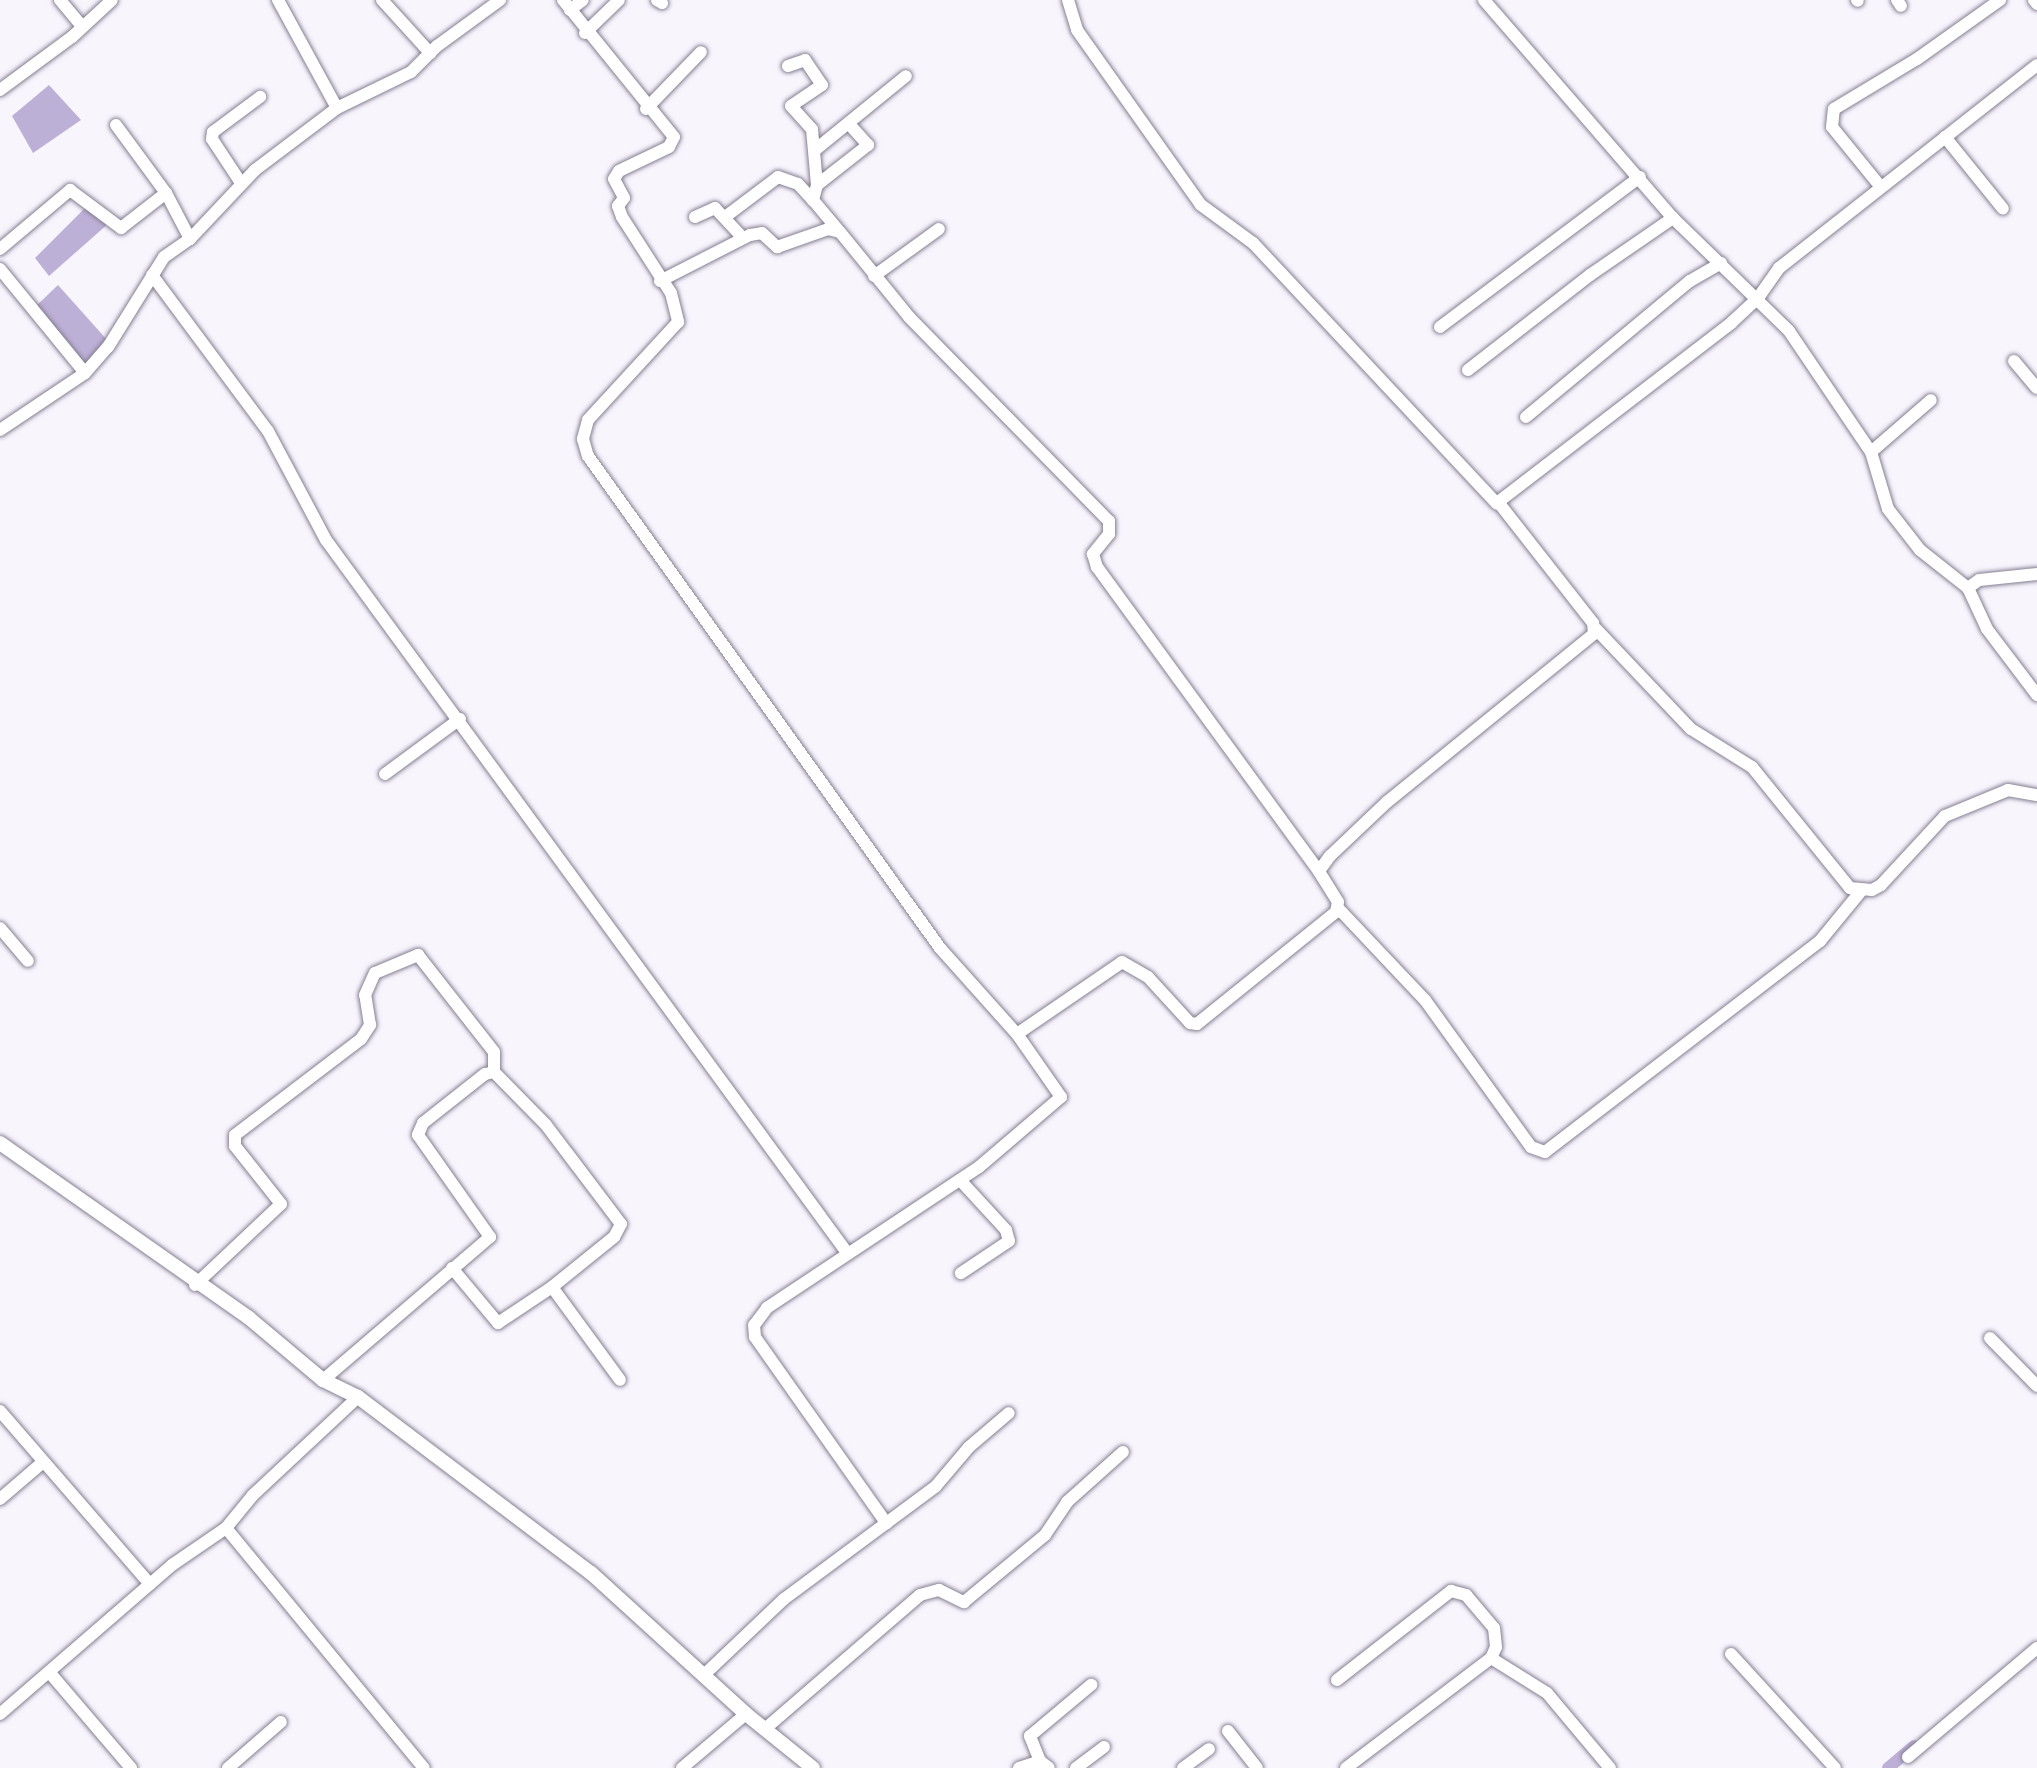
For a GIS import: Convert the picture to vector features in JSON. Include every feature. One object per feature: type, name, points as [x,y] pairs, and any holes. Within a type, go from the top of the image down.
[{"type":"street","points":[[60,0],[82,26]]},
{"type":"street","points":[[0,90],[112,0]]},
{"type":"street","points":[[278,0],[337,108]]},
{"type":"street","points":[[382,0],[430,53]]},
{"type":"street","points":[[0,430],[85,373],[113,339],[152,275],[241,183],[337,108],[411,72],[430,53],[500,0]]},
{"type":"street","points":[[583,0],[566,5],[646,109],[671,131],[673,143],[619,171],[614,179],[624,198],[618,206],[622,217],[660,281],[671,293],[678,322],[588,420],[583,439],[588,456],[940,948],[1017,1034],[1059,1092],[1059,1102],[960,1180],[759,1314],[755,1337],[886,1523]]},
{"type":"street","points":[[585,33],[620,0],[629,0]]},
{"type":"street","points":[[1068,0],[1077,30],[1201,205],[1253,243],[1497,504],[1596,629],[1691,729],[1752,767],[1842,884],[1861,891]]},
{"type":"street","points":[[1484,0],[1673,218],[1758,298],[1801,346],[1871,452],[1888,509],[1920,550],[1968,588],[1987,629],[2037,695]]},
{"type":"street","points":[[1880,186],[1832,127],[1834,109],[1917,59],[2000,0]]},
{"type":"street","points":[[646,109],[701,52]]},
{"type":"street","points":[[788,66],[805,60],[822,85],[791,106],[812,129],[817,185],[813,200]]},
{"type":"street","points":[[1497,504],[1758,298],[1779,268],[2037,65]]},
{"type":"street","points":[[815,150],[850,125],[906,76]]},
{"type":"street","points":[[241,183],[212,139],[213,132],[260,97]]},
{"type":"street","points":[[116,125],[166,193],[190,239]]},
{"type":"street","points":[[817,185],[868,145],[850,125]]},
{"type":"street","points":[[1945,137],[2003,209]]},
{"type":"street","points":[[725,217],[778,177],[798,184],[874,276],[1109,521],[1109,534],[1093,554],[1097,567],[1319,871],[1338,908],[1407,978],[1531,1147],[1545,1152],[1820,941],[1861,891],[1881,885],[1945,816],[2008,790],[2037,795]]},
{"type":"street","points":[[1440,327],[1640,177]]},
{"type":"street","points":[[0,249],[70,190],[121,228],[166,193]]},
{"type":"street","points":[[695,217],[715,208],[743,238]]},
{"type":"street","points":[[1468,370],[1590,275],[1673,218]]},
{"type":"street","points":[[660,281],[743,238],[762,233],[777,247],[837,229]]},
{"type":"street","points":[[874,276],[939,229]]},
{"type":"street","points":[[1526,417],[1690,281],[1721,263]]},
{"type":"street","points":[[0,269],[85,373]]},
{"type":"street","points":[[152,275],[268,431],[326,540],[460,719],[848,1254]]},
{"type":"street","points":[[2014,361],[2037,388]]},
{"type":"street","points":[[1871,452],[1931,400]]},
{"type":"street","points":[[1968,588],[1979,580],[2037,574]]},
{"type":"street","points":[[1319,871],[1387,802],[1596,629]]},
{"type":"street","points":[[385,774],[460,719]]},
{"type":"street","points":[[1017,1034],[1122,962],[1162,989],[1190,1023],[1209,1020],[1338,908]]},
{"type":"street","points":[[0,928],[28,961]]},
{"type":"street","points":[[195,1285],[281,1204],[235,1146],[235,1135],[368,1032],[365,995],[375,973],[418,955],[488,1041],[494,1052],[494,1072],[546,1125],[621,1224],[614,1237],[552,1287],[498,1323],[452,1268]]},
{"type":"street","points":[[323,1380],[452,1268],[482,1249],[490,1237],[422,1143],[419,1129],[485,1074],[494,1072]]},
{"type":"street","points":[[2,1148],[195,1285],[249,1318],[323,1380],[358,1397],[591,1573],[706,1673],[746,1714],[813,1768]]},
{"type":"street","points":[[960,1180],[1006,1230],[1009,1241],[961,1273]]},
{"type":"street","points":[[552,1287],[620,1380]]},
{"type":"street","points":[[1990,1338],[2037,1386]]},
{"type":"street","points":[[0,1714],[150,1584],[226,1528],[253,1495],[358,1397]]},
{"type":"street","points":[[0,1411],[150,1584]]},
{"type":"street","points":[[706,1673],[784,1599],[936,1486],[969,1447],[1009,1413]]},
{"type":"street","points":[[766,1728],[920,1595],[939,1590],[964,1602],[1045,1535],[1067,1502],[1123,1452]]},
{"type":"street","points":[[0,1499],[43,1462]]},
{"type":"street","points":[[226,1528],[424,1768]]},
{"type":"street","points":[[1337,1680],[1451,1591],[1466,1595],[1494,1628],[1496,1647],[1491,1658],[1346,1768]]},
{"type":"street","points":[[1908,1757],[2037,1648]]},
{"type":"street","points":[[1731,1654],[1835,1768]]},
{"type":"street","points":[[1491,1658],[1547,1693],[1610,1768]]},
{"type":"street","points":[[50,1673],[131,1768]]},
{"type":"street","points":[[1019,1768],[1044,1764],[1030,1736],[1091,1685]]},
{"type":"street","points":[[682,1768],[746,1714]]},
{"type":"street","points":[[228,1768],[281,1722]]},
{"type":"street","points":[[1228,1731],[1257,1768]]},
{"type":"street","points":[[1076,1768],[1104,1747]]},
{"type":"street","points":[[1183,1768],[1209,1749]]},
{"type":"shaded area","points":[[49,85],[81,120],[33,153],[12,116]]},
{"type":"shaded area","points":[[88,205],[109,223],[49,276],[35,258]]},
{"type":"shaded area","points":[[58,285],[108,341],[85,367],[35,307]]},
{"type":"waterway","points":[[1888,1768],[1914,1746]]}]
